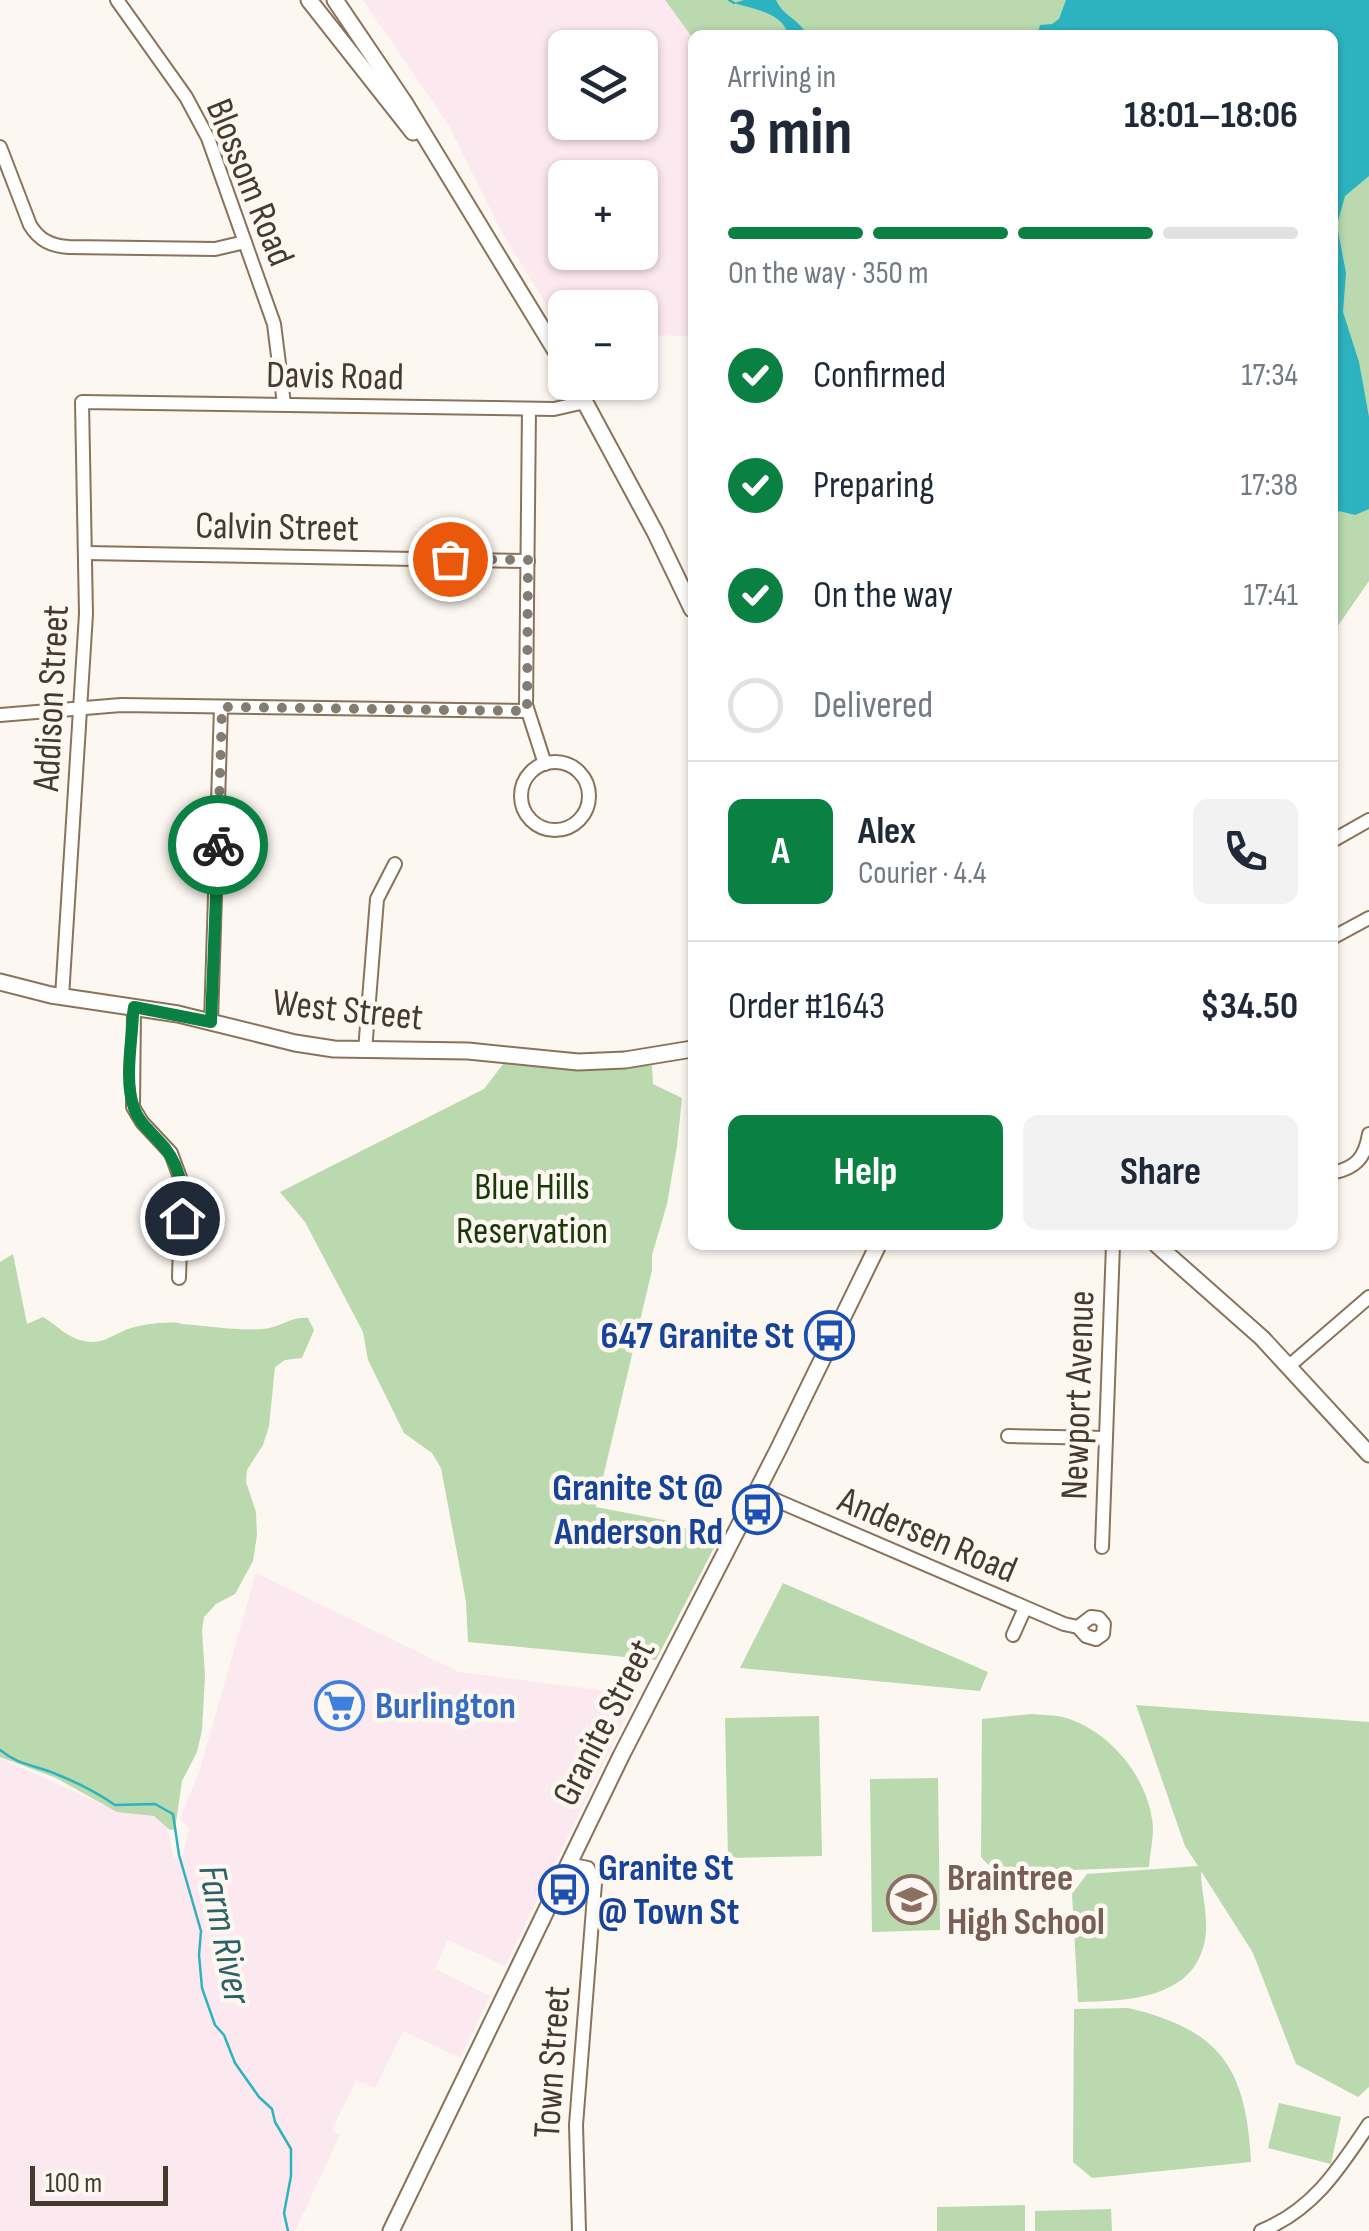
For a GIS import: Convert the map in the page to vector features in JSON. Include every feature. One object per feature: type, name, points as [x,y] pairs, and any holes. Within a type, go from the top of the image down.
[{"type":"main road","points":[[334,0],[404,102],[548,337]]},
{"type":"main road","points":[[314,6],[446,174]]},
{"type":"main road","points":[[585,402],[688,602]]},
{"type":"main road","name":"West Street","points":[[0,982],[62,997],[211,1022],[300,1044],[366,1050],[468,1051],[587,1062],[634,1059],[688,1049]]},
{"type":"main road","name":"Granite Street","points":[[391,2231],[568,1864],[876,1250]]},
{"type":"main road","points":[[1164,1250],[1236,1313],[1369,1454]]},
{"type":"street","name":"Blossom Road","points":[[117,0],[201,122],[274,324],[284,404]]},
{"type":"street","points":[[314,6],[334,0]]},
{"type":"street","points":[[0,147],[30,224],[50,244],[69,248],[216,249],[245,242]]},
{"type":"street","name":"Davis Road","points":[[82,402],[529,409],[561,409],[585,402]]},
{"type":"street","name":"Addison Street","points":[[62,997],[86,614],[82,402]]},
{"type":"street","points":[[529,409],[527,711],[545,764]]},
{"type":"street","name":"Calvin Street","points":[[85,554],[528,560]]},
{"type":"street","points":[[211,1022],[222,707]]},
{"type":"street","points":[[0,715],[81,708],[527,711]]},
{"type":"street","points":[[559,763],[572,768],[583,777],[588,790],[588,804],[582,816],[563,829],[540,827],[522,805],[524,782],[545,764],[559,763]]},
{"type":"street","points":[[1338,838],[1369,820]]},
{"type":"street","points":[[366,1050],[378,899],[395,864]]},
{"type":"street","points":[[1338,935],[1369,918]]},
{"type":"street","points":[[134,1007],[133,1106],[142,1122],[171,1153],[182,1183],[179,1278]]},
{"type":"street","points":[[1338,1172],[1359,1162],[1369,1134]]},
{"type":"street","name":"Newport Avenue","points":[[1102,1547],[1113,1250]]},
{"type":"street","points":[[1289,1366],[1369,1297]]},
{"type":"street","points":[[1008,1436],[1106,1438]]},
{"type":"street","name":"Andersen Road","points":[[757,1492],[1025,1608],[1078,1627]]},
{"type":"street","points":[[1013,1636],[1025,1608]]},
{"type":"street","name":"Town Street","points":[[568,1864],[591,1870],[595,1878],[576,2125],[579,2231]]},
{"type":"street","points":[[1261,2231],[1316,2196],[1369,2124]]},
{"type":"shaded area","points":[[363,0],[665,0],[688,32],[688,336],[658,335],[658,290],[548,290],[548,307],[502,233],[448,124]]},
{"type":"shaded area","points":[[256,1573],[459,1672],[637,1695],[505,1966],[448,1940],[435,1969],[490,1996],[460,2058],[403,2031],[375,2088],[356,2080],[332,2130],[340,2135],[295,2231],[0,2231],[0,1758],[108,1807],[165,1817],[174,1858],[183,1856],[189,1828],[180,1819],[200,1769]]},
{"type":"green space","points":[[665,0],[1369,0],[1369,581],[1338,626],[1338,30],[688,32]]},
{"type":"green space","name":"Blue Hills Reservation","points":[[504,1063],[578,1071],[652,1065],[653,1084],[682,1098],[667,1204],[596,1507],[674,1522],[716,1544],[656,1660],[468,1642],[466,1601],[441,1468],[432,1453],[404,1433],[368,1360],[363,1332],[305,1222],[280,1192],[484,1089]]},
{"type":"green space","points":[[13,1254],[27,1324],[43,1317],[84,1341],[102,1341],[128,1329],[163,1323],[253,1329],[308,1318],[314,1330],[302,1358],[285,1360],[275,1367],[269,1426],[263,1445],[247,1470],[246,1482],[256,1512],[253,1561],[235,1594],[216,1604],[204,1617],[202,1730],[197,1752],[182,1781],[175,1829],[170,1830],[154,1816],[117,1812],[56,1778],[0,1757],[0,1262]]},
{"type":"green space","points":[[783,1583],[988,1672],[980,1691],[740,1668]]},
{"type":"green space","points":[[1136,1705],[1369,1722],[1369,2087],[1358,2097],[1296,2064],[1253,1953],[1201,1871],[1205,1940],[1187,1975],[1172,1986],[1136,1998],[1078,2002],[1072,1894],[1087,1874],[1198,1866],[1185,1846]]},
{"type":"green space","points":[[1031,1714],[1080,1723],[1124,1759],[1136,1775],[1150,1810],[1153,1828],[1149,1867],[996,1873],[981,1857],[982,1719]]},
{"type":"green space","points":[[819,1716],[822,1856],[728,1858],[725,1718]]},
{"type":"green space","points":[[938,1778],[940,1930],[872,1932],[870,1779]]},
{"type":"green space","points":[[1128,2008],[1186,2028],[1223,2058],[1243,2102],[1251,2162],[1092,2178],[1073,2162],[1074,2009]]},
{"type":"green space","points":[[1279,2103],[1341,2117],[1331,2164],[1268,2148]]},
{"type":"green space","points":[[1025,2205],[1025,2231],[937,2231],[937,2207]]},
{"type":"green space","points":[[1111,2209],[1112,2231],[1035,2231],[1035,2211]]},
{"type":"water","points":[[776,0],[804,30],[786,30],[773,16],[734,3]]},
{"type":"water","points":[[1066,0],[1369,0],[1369,176],[1345,196],[1338,221],[1338,30],[1038,30],[1040,25],[1059,19]]},
{"type":"water","points":[[1338,230],[1346,273],[1343,312],[1359,362],[1369,417],[1369,509],[1355,515],[1339,511]]},
{"type":"waterway","points":[[729,0],[734,3]]},
{"type":"waterway","name":"Farm River","points":[[0,1750],[76,1783],[115,1805],[155,1804],[173,1814],[179,1855],[201,1931],[202,1988],[215,2025],[224,2035],[235,2063],[272,2109],[291,2149],[284,2213],[288,2231]]},
{"type":"way so far","points":[[218,845],[222,707],[527,711],[528,560],[450,559]]},
{"type":"place","name":"647 Granite St","points":[[829,1335]]},
{"type":"place","name":"Granite St @ Anderson Rd","points":[[758,1509]]},
{"type":"place","name":"Burlington","points":[[340,1705]]},
{"type":"place","name":"Granite St @ Town St","points":[[563,1889]]},
{"type":"place","name":"Braintree High School","points":[[912,1899]]},
{"type":"route","points":[[182,1218],[183,1190],[177,1165],[133,1106],[133,1014],[134,1007],[211,1022],[218,845]]}]
